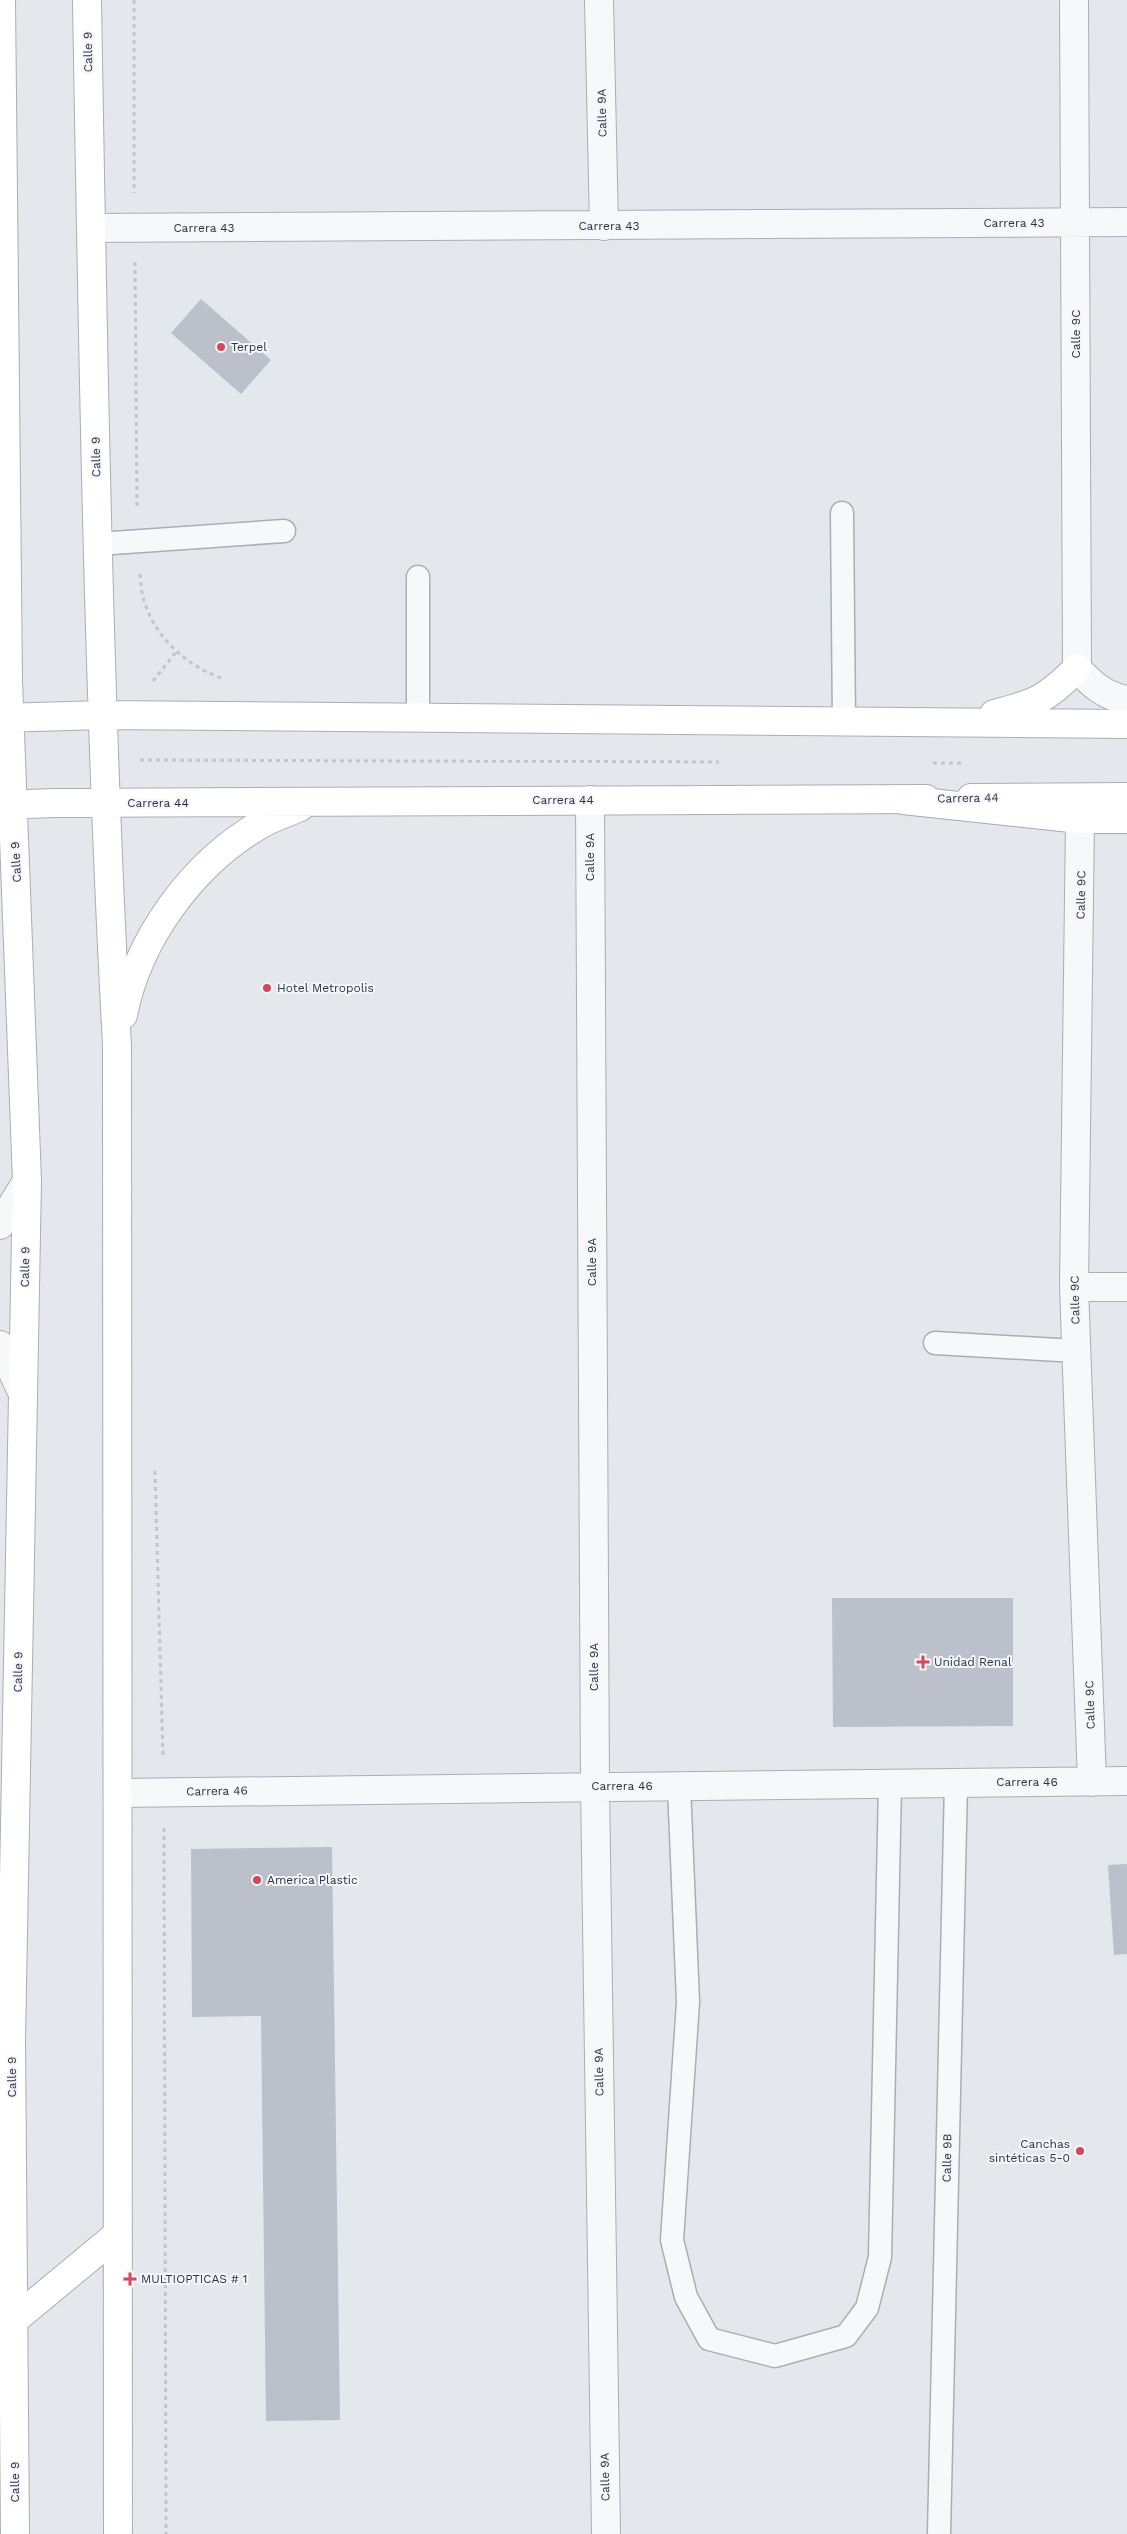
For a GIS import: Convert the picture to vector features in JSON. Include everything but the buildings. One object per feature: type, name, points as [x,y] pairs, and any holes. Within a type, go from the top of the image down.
[{"type":"main road","name":"Calle 9","points":[[1,0],[6,805],[27,1181],[6,2040],[13,2321],[15,2534]]},
{"type":"main road","name":"Calle 9","points":[[88,0],[91,228],[105,803],[117,1045],[118,2534]]},
{"type":"main road","points":[[851,723],[982,717],[1030,705],[1053,691],[1077,668]]},
{"type":"main road","points":[[5,718],[103,715],[1127,724]]},
{"type":"main road","name":"Carrera 44","points":[[6,805],[590,800],[903,800],[1127,796]]},
{"type":"main road","points":[[903,800],[1080,819],[1127,819]]},
{"type":"main road","points":[[117,1045],[128,991],[148,941],[185,891],[216,856],[262,824],[312,802]]},
{"type":"main road","points":[[13,2321],[118,2234]]},
{"type":"street","name":"Calle 9A","points":[[600,0],[604,226]]},
{"type":"street","name":"Calle 9C","points":[[1074,0],[1077,668]]},
{"type":"street","name":"Carrera 43","points":[[91,228],[1127,222]]},
{"type":"street","points":[[1077,668],[1095,687],[1112,697],[1127,700]]},
{"type":"street","name":"Calle 9A","points":[[590,800],[595,1786],[606,2534]]},
{"type":"street","name":"Calle 9C","points":[[1080,819],[1074,1287],[1092,1782]]},
{"type":"street","points":[[0,1225],[27,1181]]},
{"type":"street","points":[[1074,1287],[1127,1287]]},
{"type":"street","points":[[0,1345],[23,1394]]},
{"type":"street","name":"Carrera 46","points":[[118,1792],[1127,1781]]},
{"type":"lane","points":[[842,513],[851,723]]},
{"type":"lane","points":[[98,544],[284,531]]},
{"type":"lane","points":[[418,577],[418,718]]},
{"type":"lane","points":[[935,1343],[1076,1352]]},
{"type":"lane","name":"Calle 9B","points":[[939,2534],[956,1783]]},
{"type":"lane","points":[[679,1786],[688,2002],[672,2240],[686,2297],[709,2339],[775,2356],[846,2336],[867,2308],[880,2257],[890,1784]]},
{"type":"path","points":[[134,0],[134,228],[138,542],[142,597],[153,622],[176,652],[209,674],[232,682]]},
{"type":"path","points":[[152,681],[176,652]]},
{"type":"path","points":[[104,760],[721,762]]},
{"type":"path","points":[[931,763],[971,763]]},
{"type":"path","points":[[155,1464],[164,1792],[166,2534]]},
{"type":"place","name":"Terpel","points":[[221,347]]},
{"type":"place","name":"Hotel Metropolis","points":[[267,988]]},
{"type":"place","name":"Unidad Renal","points":[[923,1662]]},
{"type":"place","name":"America Plastic","points":[[257,1880]]},
{"type":"place","name":"Canchas sintéticas 5-0","points":[[1080,2151]]},
{"type":"place","name":"MULTIOPTICAS # 1","points":[[130,2279]]}]
